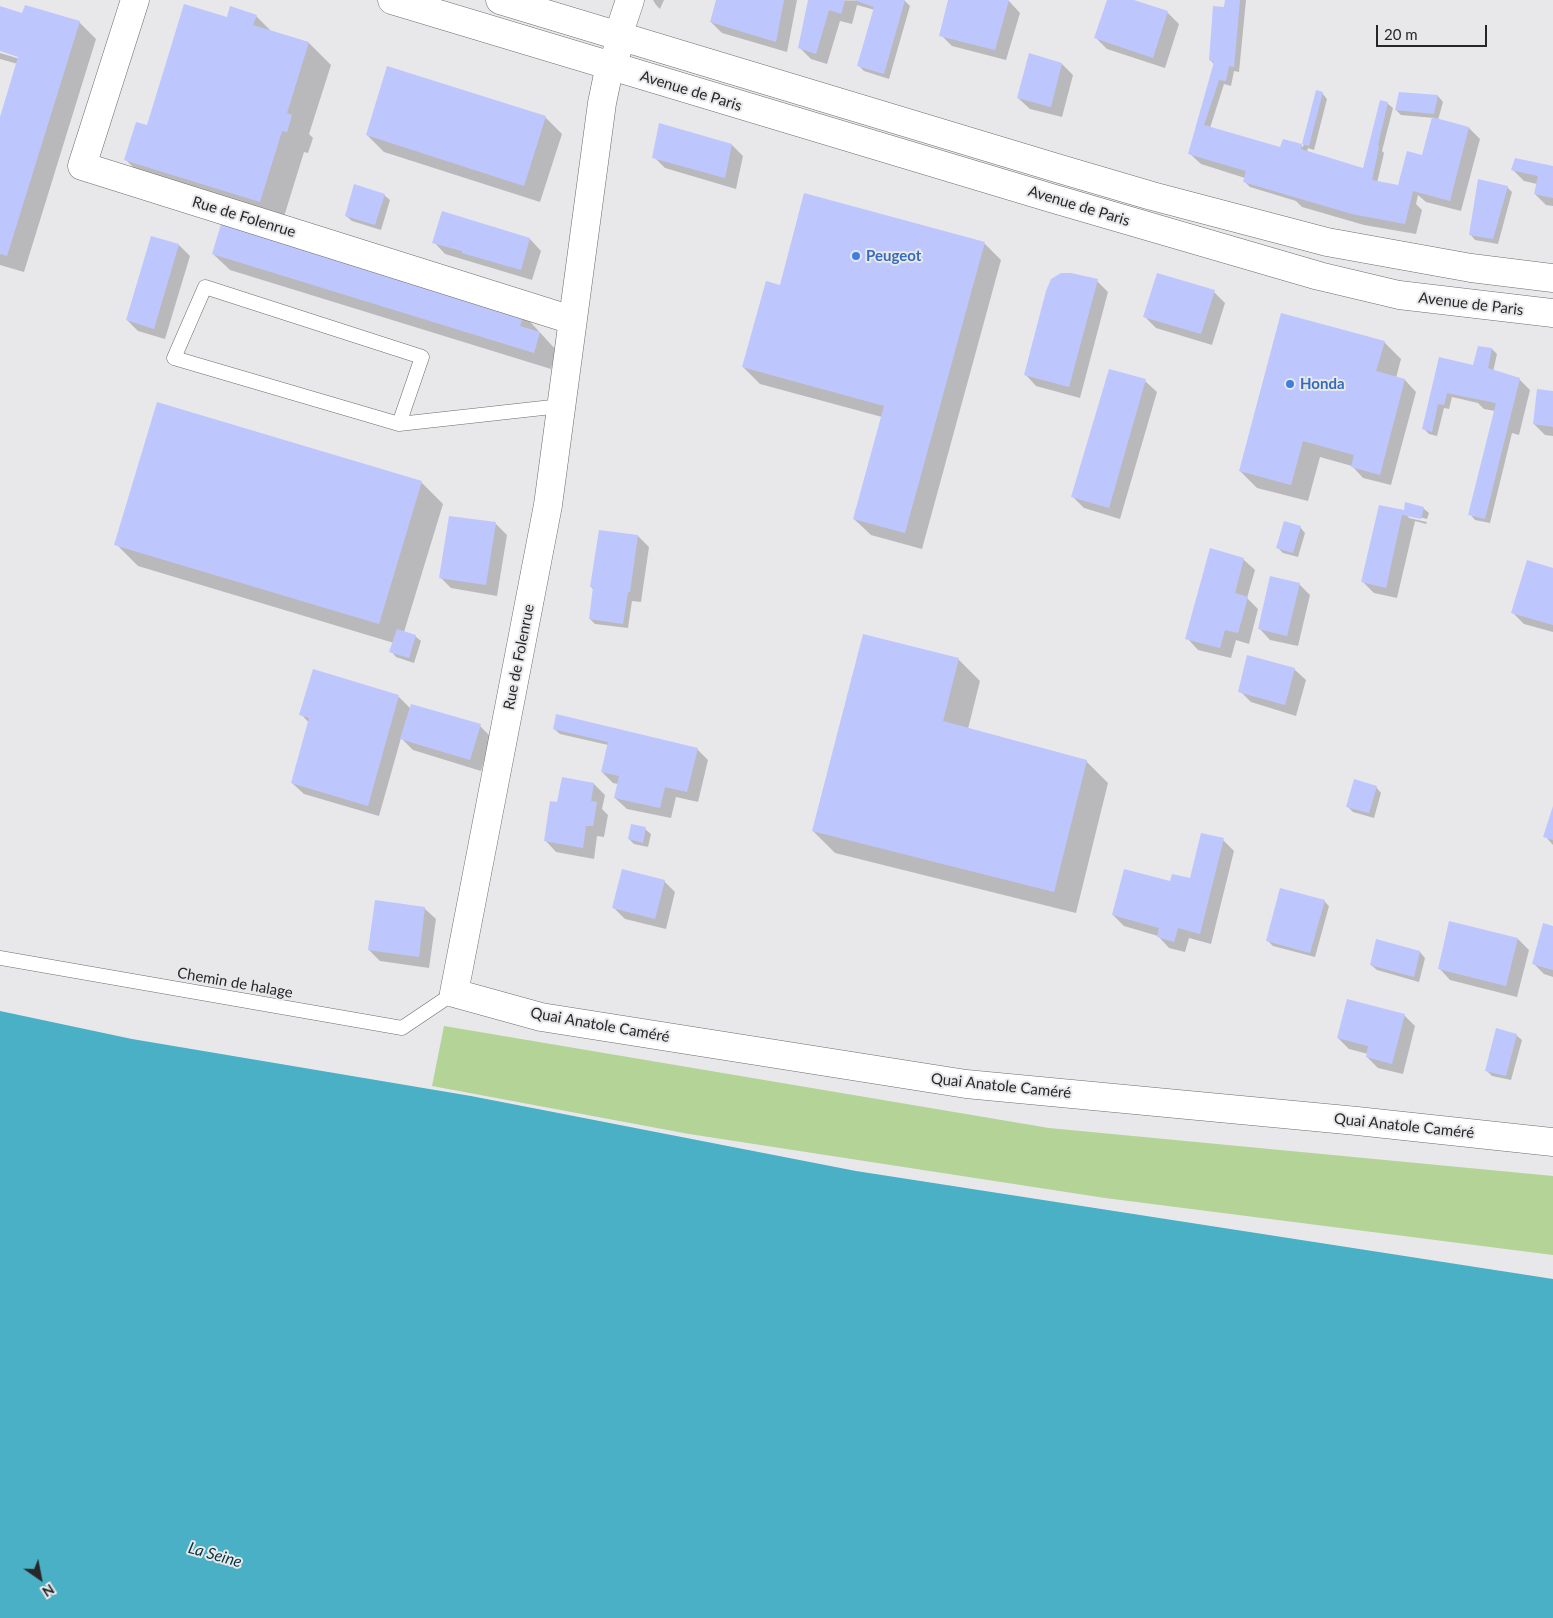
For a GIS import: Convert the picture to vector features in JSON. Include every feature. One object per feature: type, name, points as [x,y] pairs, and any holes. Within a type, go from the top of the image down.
[{"type":"street","name":"Rue de Folenrue","points":[[135,0],[82,166],[572,320]]},
{"type":"street","name":"Avenue de Paris","points":[[392,0],[611,67],[1318,276],[1399,295],[1553,313]]},
{"type":"street","name":"Avenue de Paris","points":[[500,0],[1078,174],[1317,240],[1444,263],[1553,278]]},
{"type":"street","name":"Rue de Folenrue","points":[[454,993],[548,505],[602,103],[611,67],[622,37],[622,24],[630,0]]},
{"type":"street","name":"Quai Anatole Caméré","points":[[454,993],[541,1017],[966,1084],[1357,1121],[1553,1142]]},
{"type":"lane","points":[[398,424],[422,357],[204,287],[174,358],[398,424],[561,406]]},
{"type":"lane","name":"Chemin de halage","points":[[0,958],[402,1028],[454,993]]},
{"type":"green space","points":[[444,1026],[1049,1128],[1553,1176],[1553,1255],[1105,1198],[689,1134],[432,1086]]},
{"type":"water","name":"La Seine","points":[[0,1011],[132,1039],[471,1096],[856,1171],[1553,1279],[1553,1618],[0,1618]]},
{"type":"building","points":[[716,0],[784,0],[776,42],[710,22]]},
{"type":"building","points":[[808,0],[845,0],[841,14],[829,10],[816,54],[798,48]]},
{"type":"building","points":[[854,0],[905,0],[884,74],[857,66],[874,7]]},
{"type":"building","points":[[948,0],[1009,0],[995,50],[939,36]]},
{"type":"building","points":[[1107,0],[1134,0],[1168,11],[1153,58],[1094,38]]},
{"type":"building","points":[[1225,0],[1240,0],[1234,67],[1229,66],[1226,81],[1219,80],[1204,125],[1280,147],[1283,139],[1302,144],[1301,149],[1363,168],[1380,100],[1388,102],[1372,180],[1398,185],[1407,151],[1422,155],[1432,117],[1469,127],[1450,201],[1413,191],[1405,224],[1352,214],[1243,182],[1246,171],[1188,154],[1214,62],[1209,60],[1213,6],[1224,7]]},
{"type":"building","points":[[184,4],[227,17],[230,6],[257,15],[253,25],[309,42],[287,113],[292,115],[287,132],[282,131],[260,202],[124,160],[136,122],[147,125]]},
{"type":"building","points":[[25,5],[80,21],[7,256],[0,254],[0,117],[18,57],[0,51],[0,6],[22,13]]},
{"type":"building","points":[[1029,53],[1062,63],[1051,107],[1017,98]]},
{"type":"building","points":[[387,66],[546,116],[524,186],[366,135]]},
{"type":"building","points":[[1316,90],[1323,92],[1309,146],[1302,144]]},
{"type":"building","points":[[1399,92],[1438,95],[1434,114],[1395,110]]},
{"type":"building","points":[[659,123],[732,144],[725,178],[652,158]]},
{"type":"building","points":[[1515,158],[1553,166],[1553,198],[1534,194],[1538,176],[1511,170]]},
{"type":"building","points":[[1478,179],[1508,186],[1493,239],[1469,235]]},
{"type":"building","points":[[354,184],[385,194],[375,225],[345,216]]},
{"type":"building","points":[[804,193],[985,242],[905,533],[853,519],[884,406],[742,367],[766,281],[780,285]]},
{"type":"building","points":[[442,211],[530,238],[521,270],[432,243]]},
{"type":"building","points":[[222,221],[524,314],[520,326],[540,332],[534,353],[212,254]]},
{"type":"building","points":[[151,236],[179,244],[154,329],[126,320]]},
{"type":"building","points":[[1061,273],[1071,273],[1098,279],[1069,387],[1024,375],[1046,291],[1051,279]]},
{"type":"building","points":[[1157,273],[1215,290],[1201,334],[1143,317]]},
{"type":"building","points":[[1281,313],[1385,341],[1376,371],[1405,379],[1380,475],[1351,467],[1354,455],[1303,441],[1291,485],[1239,471]]},
{"type":"building","points":[[1478,346],[1492,348],[1488,368],[1520,378],[1485,519],[1468,515],[1496,403],[1447,393],[1444,405],[1438,404],[1432,432],[1422,429],[1439,357],[1473,365]]},
{"type":"building","points":[[1109,369],[1146,379],[1109,508],[1071,497]]},
{"type":"building","points":[[1537,389],[1553,391],[1553,427],[1533,424]]},
{"type":"building","points":[[157,402],[422,481],[379,624],[114,545]]},
{"type":"building","points":[[1405,502],[1424,507],[1421,519],[1402,515],[1386,588],[1361,582],[1379,505],[1404,510]]},
{"type":"building","points":[[449,516],[496,522],[486,585],[439,578]]},
{"type":"building","points":[[1284,521],[1301,526],[1293,553],[1276,548]]},
{"type":"building","points":[[599,530],[638,535],[630,592],[628,592],[623,624],[589,619],[593,587],[590,587]]},
{"type":"building","points":[[1210,548],[1244,558],[1235,593],[1248,597],[1238,633],[1225,630],[1220,648],[1185,639]]},
{"type":"building","points":[[1527,560],[1553,568],[1553,625],[1511,613]]},
{"type":"building","points":[[1270,576],[1300,583],[1287,636],[1258,629]]},
{"type":"building","points":[[397,629],[416,635],[409,658],[389,652]]},
{"type":"building","points":[[863,634],[959,658],[943,721],[1087,760],[1054,892],[812,831]]},
{"type":"building","points":[[1247,655],[1295,668],[1285,705],[1238,692]]},
{"type":"building","points":[[313,669],[399,695],[368,806],[291,783],[309,718],[299,715]]},
{"type":"building","points":[[411,704],[481,724],[470,760],[400,739]]},
{"type":"building","points":[[556,714],[698,748],[687,792],[665,787],[660,808],[614,798],[619,776],[601,772],[608,742],[553,729]]},
{"type":"building","points":[[562,777],[594,783],[591,801],[597,802],[593,826],[586,826],[583,848],[544,841],[550,801],[557,802]]},
{"type":"building","points":[[1354,779],[1377,786],[1369,813],[1346,807]]},
{"type":"building","points":[[1553,806],[1553,840],[1543,837]]},
{"type":"building","points":[[631,824],[646,827],[643,843],[628,839]]},
{"type":"building","points":[[1201,833],[1224,838],[1200,934],[1178,928],[1174,942],[1157,937],[1159,928],[1112,915],[1124,869],[1170,881],[1172,874],[1190,878]]},
{"type":"building","points":[[622,869],[665,880],[655,919],[612,908]]},
{"type":"building","points":[[1280,888],[1325,900],[1310,953],[1266,941]]},
{"type":"building","points":[[375,900],[425,907],[419,957],[368,950]]},
{"type":"building","points":[[1449,921],[1518,938],[1506,986],[1438,969]]},
{"type":"building","points":[[1543,923],[1553,926],[1553,970],[1532,964]]},
{"type":"building","points":[[1376,939],[1420,951],[1414,977],[1370,965]]},
{"type":"building","points":[[1347,999],[1405,1014],[1392,1064],[1366,1057],[1368,1046],[1337,1038]]},
{"type":"building","points":[[1496,1028],[1517,1034],[1506,1076],[1485,1071]]},
{"type":"place","name":"Peugeot","points":[[856,256]]},
{"type":"place","name":"Honda","points":[[1290,384]]}]
